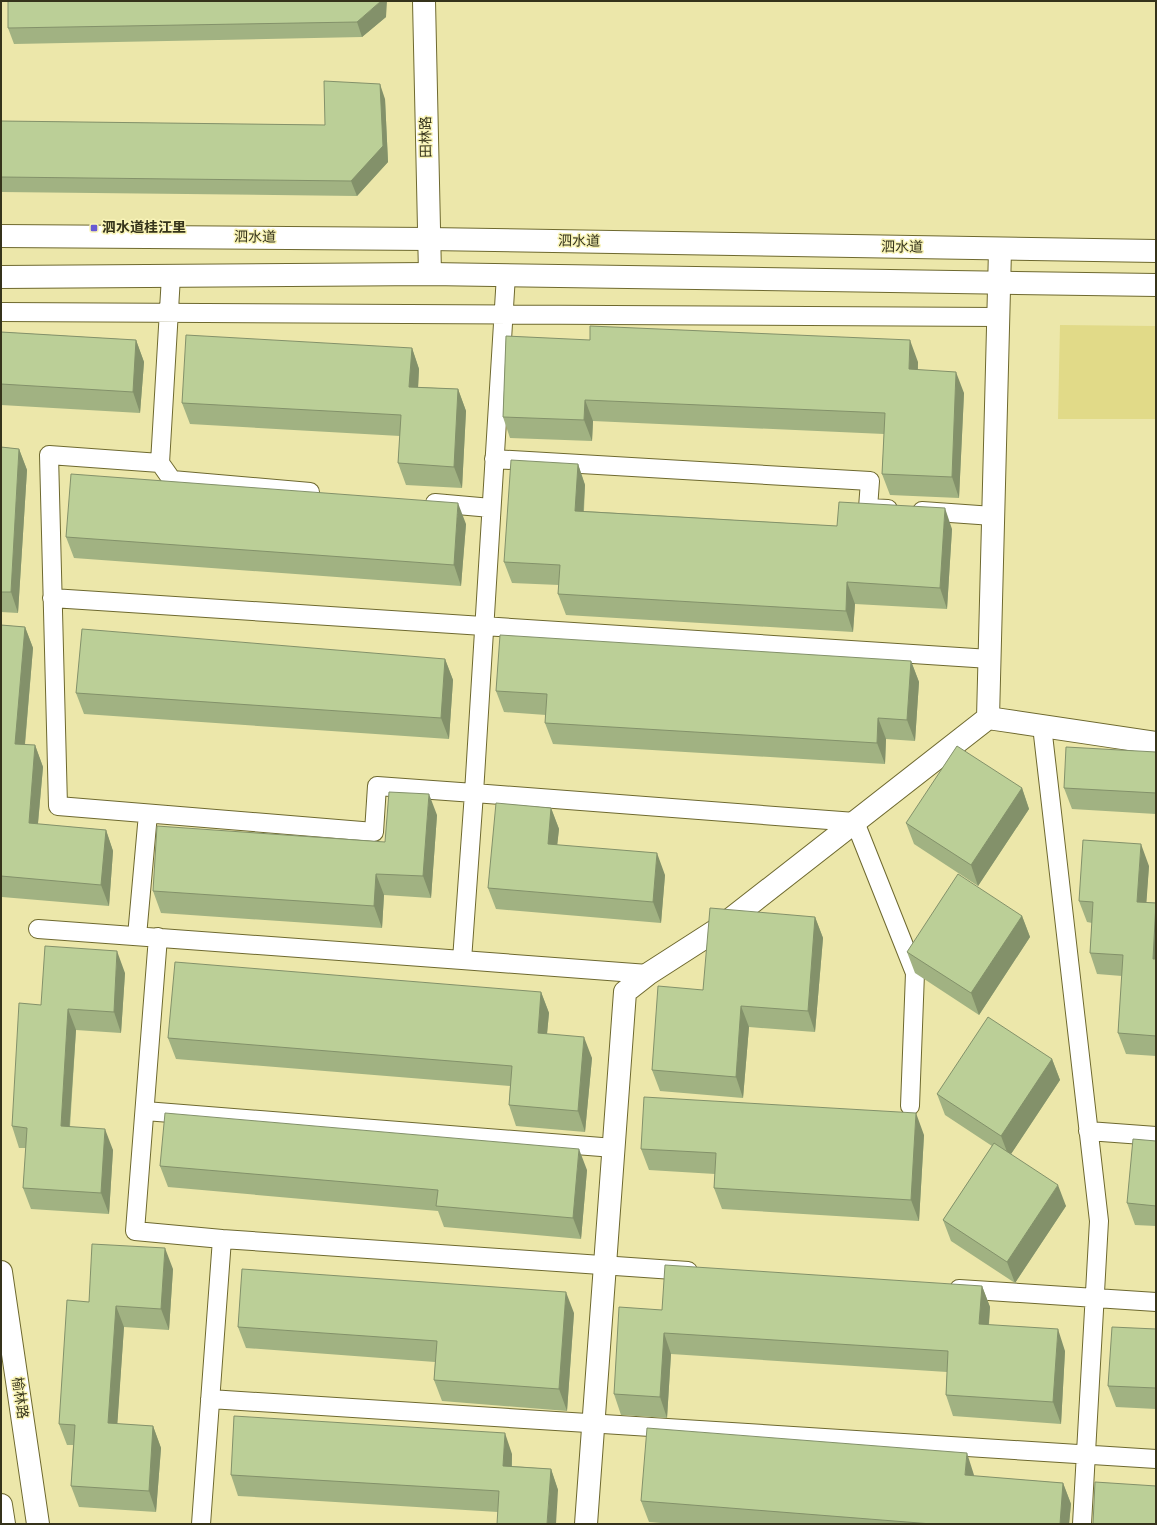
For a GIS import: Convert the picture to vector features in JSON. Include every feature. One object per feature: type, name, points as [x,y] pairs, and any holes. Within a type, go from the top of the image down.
[{"type":"street","name":"田林路","points":[[424,1],[430,274]]},
{"type":"street","name":"泗水道","points":[[1,236],[430,239],[1000,250],[1156,251]]},
{"type":"street","points":[[988,718],[1000,250]]},
{"type":"street","points":[[1,277],[430,274],[1156,285]]},
{"type":"street","points":[[586,1524],[625,992],[648,974],[718,929],[988,718],[1156,742]]},
{"type":"street","name":"榆林路","points":[[1,1272],[38,1524]]},
{"type":"street","points":[[1,1505],[4,1524]]},
{"type":"lane","points":[[462,960],[474,793],[506,275]]},
{"type":"lane","points":[[171,276],[160,463],[172,480],[328,493]]},
{"type":"lane","points":[[1,312],[998,318]]},
{"type":"lane","points":[[160,463],[49,455],[58,806],[374,832],[377,786],[855,822],[915,973],[910,1106]]},
{"type":"lane","points":[[494,459],[870,481],[868,508],[993,516]]},
{"type":"lane","points":[[421,502],[491,508]]},
{"type":"lane","points":[[52,598],[990,659]]},
{"type":"lane","points":[[1042,726],[1099,1221],[1082,1524]]},
{"type":"lane","points":[[136,936],[148,814]]},
{"type":"lane","points":[[38,929],[648,974]]},
{"type":"lane","points":[[158,938],[135,1231],[222,1239],[708,1272]]},
{"type":"lane","points":[[145,1111],[614,1148]]},
{"type":"lane","points":[[1088,1131],[1156,1136]]},
{"type":"lane","points":[[201,1524],[222,1239]]},
{"type":"lane","points":[[945,1288],[1156,1302]]},
{"type":"lane","points":[[210,1399],[1156,1459]]},
{"type":"shaded area","points":[[1060,325],[1156,326],[1156,419],[1058,419]]},
{"type":"building","points":[[8,1],[381,1],[357,22],[8,28]]},
{"type":"building","points":[[324,81],[380,84],[383,146],[351,181],[1,177],[1,121],[325,125]]},
{"type":"building","points":[[590,326],[910,340],[909,369],[956,372],[952,477],[882,474],[885,413],[585,400],[584,420],[503,417],[506,336],[590,340]]},
{"type":"building","points":[[1,332],[136,340],[133,392],[1,384]]},
{"type":"building","points":[[186,335],[412,348],[409,387],[458,389],[454,467],[398,463],[401,415],[182,403]]},
{"type":"building","points":[[1,447],[19,449],[11,592],[1,592]]},
{"type":"building","points":[[511,460],[578,464],[575,511],[837,526],[839,502],[945,508],[940,588],[847,582],[846,611],[558,594],[560,565],[504,562]]},
{"type":"building","points":[[71,474],[458,503],[454,565],[66,537]]},
{"type":"building","points":[[1,625],[25,627],[15,744],[35,745],[29,823],[106,830],[101,885],[1,876]]},
{"type":"building","points":[[82,629],[445,659],[441,718],[76,693]]},
{"type":"building","points":[[500,635],[911,661],[907,720],[878,718],[877,743],[545,723],[547,694],[496,691]]},
{"type":"building","points":[[957,746],[1022,788],[971,865],[906,823]]},
{"type":"building","points":[[1066,747],[1156,752],[1156,793],[1064,788]]},
{"type":"building","points":[[389,792],[429,794],[423,876],[376,874],[374,906],[153,891],[157,826],[385,842]]},
{"type":"building","points":[[496,803],[551,808],[548,844],[657,853],[653,902],[488,888]]},
{"type":"building","points":[[1083,840],[1141,844],[1137,902],[1156,903],[1153,959],[1156,959],[1156,1036],[1118,1033],[1123,955],[1090,953],[1093,902],[1079,901]]},
{"type":"building","points":[[958,874],[1022,916],[971,993],[907,952]]},
{"type":"building","points":[[710,908],[815,917],[808,1011],[741,1006],[736,1077],[652,1070],[658,986],[703,990]]},
{"type":"building","points":[[45,946],[117,951],[114,1012],[68,1009],[61,1126],[105,1129],[101,1193],[23,1188],[27,1128],[12,1126],[19,1003],[41,1005]]},
{"type":"building","points":[[175,962],[541,992],[538,1033],[584,1037],[578,1111],[509,1105],[512,1066],[168,1038]]},
{"type":"building","points":[[988,1017],[1052,1059],[1001,1136],[937,1094]]},
{"type":"building","points":[[644,1097],[916,1113],[911,1200],[714,1188],[716,1153],[641,1149]]},
{"type":"building","points":[[165,1113],[579,1149],[573,1218],[436,1206],[438,1190],[160,1166]]},
{"type":"building","points":[[1133,1139],[1156,1141],[1156,1206],[1127,1203]]},
{"type":"building","points":[[994,1143],[1058,1185],[1007,1262],[943,1220]]},
{"type":"building","points":[[92,1244],[165,1248],[161,1309],[116,1306],[108,1423],[153,1426],[149,1491],[71,1486],[75,1425],[59,1424],[67,1300],[89,1302]]},
{"type":"building","points":[[665,1265],[982,1286],[979,1324],[1058,1329],[1053,1402],[946,1395],[948,1351],[664,1333],[660,1397],[614,1394],[619,1307],[662,1310]]},
{"type":"building","points":[[242,1269],[566,1292],[559,1389],[434,1380],[437,1341],[238,1327]]},
{"type":"building","points":[[1112,1327],[1156,1329],[1156,1388],[1108,1386]]},
{"type":"building","points":[[234,1416],[505,1433],[503,1466],[551,1469],[547,1524],[497,1524],[499,1491],[231,1475]]},
{"type":"building","points":[[647,1428],[967,1453],[965,1475],[1063,1483],[1060,1524],[932,1524],[641,1501]]},
{"type":"building","points":[[1095,1482],[1156,1486],[1156,1524],[1093,1524]]},
{"type":"place","name":"泗水道桂江里","points":[[94,228]]}]
